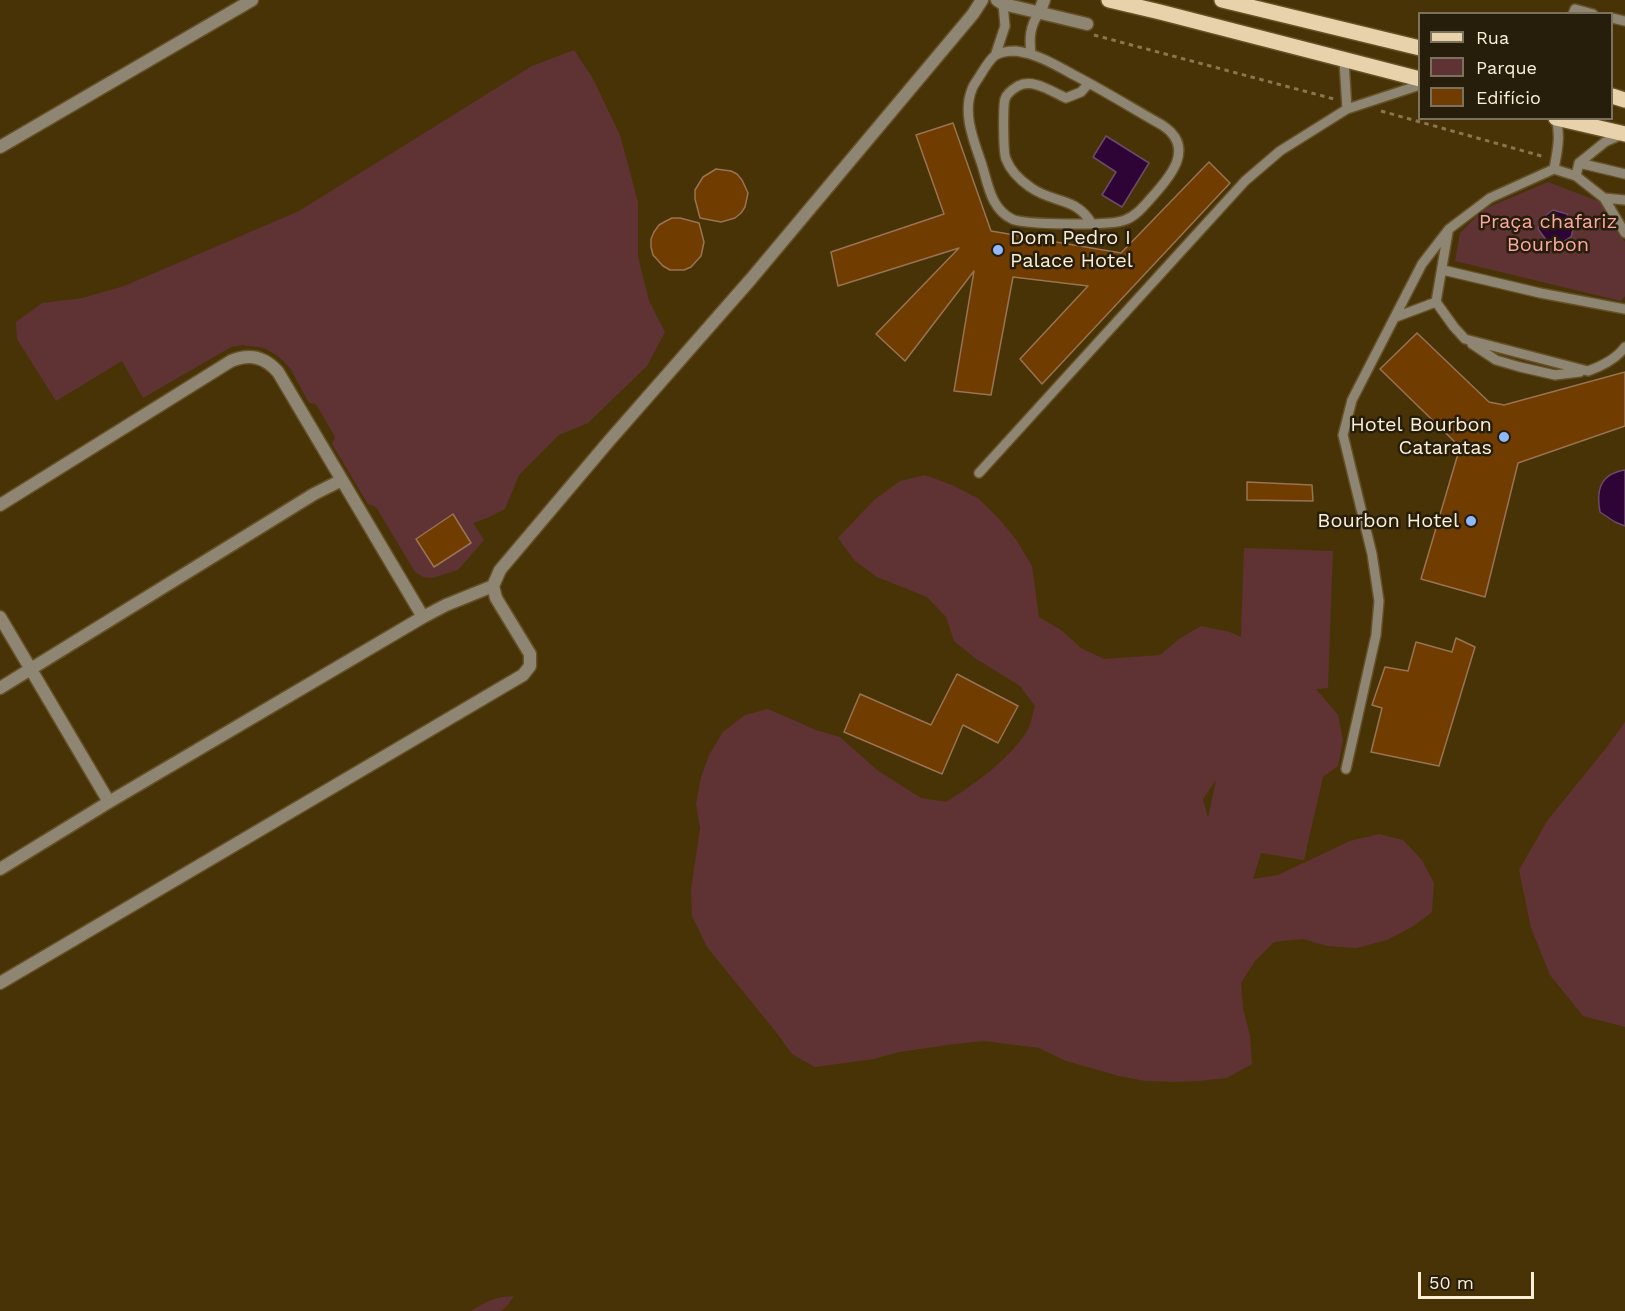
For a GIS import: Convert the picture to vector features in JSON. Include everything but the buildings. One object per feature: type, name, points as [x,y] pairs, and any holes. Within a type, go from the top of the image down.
[{"type":"main road","points":[[1109,0],[1418,79]]},
{"type":"main road","points":[[1222,0],[1418,48]]},
{"type":"main road","points":[[1565,120],[1625,133]]},
{"type":"street","points":[[0,147],[252,0]]},
{"type":"street","points":[[0,983],[523,675],[530,666],[530,654],[496,598],[493,586],[500,570],[751,279],[973,14],[981,0]]},
{"type":"street","points":[[1039,13],[1044,0]]},
{"type":"street","points":[[1000,2],[1090,30]]},
{"type":"street","points":[[0,505],[231,361],[248,356],[257,357],[265,360],[278,372],[423,617]]},
{"type":"street","points":[[0,688],[314,494],[342,480]]},
{"type":"street","points":[[0,868],[423,617],[493,586]]},
{"type":"street","points":[[0,617],[109,802]]},
{"type":"lane","points":[[996,53],[1016,51],[1031,53],[1089,82],[1169,130],[1175,136],[1179,151],[1177,164],[1162,185],[1134,215],[1115,223],[1020,221],[1002,212],[993,200],[970,129],[969,106],[972,89],[996,53],[1005,26],[1000,2]]},
{"type":"lane","points":[[1031,53],[1030,31],[1039,13]]},
{"type":"lane","points":[[1344,61],[1346,105]]},
{"type":"lane","points":[[1089,82],[1081,92],[1066,98],[1034,84],[1022,84],[1012,90],[1004,102],[1005,157],[1015,173],[1029,187],[1046,196],[1073,204],[1086,215],[1092,224]]},
{"type":"lane","points":[[979,473],[1245,181],[1280,151],[1346,105],[1358,105],[1418,85]]},
{"type":"lane","points":[[1555,165],[1559,128],[1557,120]]},
{"type":"lane","points":[[1576,176],[1579,163],[1605,142],[1625,133]]},
{"type":"lane","points":[[1579,163],[1625,174]]},
{"type":"lane","points":[[1555,165],[1576,176],[1604,198],[1625,233]]},
{"type":"lane","points":[[1346,769],[1376,635],[1379,601],[1372,554],[1343,435],[1352,400],[1422,264],[1449,229],[1490,198],[1555,165]]},
{"type":"lane","points":[[1604,198],[1625,200]]},
{"type":"lane","points":[[1449,229],[1436,302],[1465,339],[1588,371],[1603,365],[1625,347]]},
{"type":"lane","points":[[1443,270],[1540,293],[1625,309]]},
{"type":"lane","points":[[1396,317],[1436,302]]},
{"type":"path","points":[[1090,30],[1346,105]]},
{"type":"path","points":[[1358,105],[1555,165]]},
{"type":"green space","points":[[574,50],[592,77],[620,135],[638,202],[638,257],[649,301],[665,332],[647,366],[588,423],[559,435],[519,475],[505,509],[473,523],[484,540],[458,570],[432,578],[423,577],[415,572],[376,507],[368,504],[332,444],[335,437],[316,404],[309,403],[290,368],[278,356],[264,348],[242,345],[231,347],[143,398],[122,361],[56,401],[17,339],[16,322],[42,303],[83,298],[124,286],[299,211],[532,66]]},
{"type":"green space","name":"Praça chafariz Bourbon","points":[[1548,182],[1603,203],[1625,242],[1625,296],[1621,301],[1455,261],[1460,233],[1484,209]]},
{"type":"green space","points":[[925,475],[952,485],[979,499],[1017,541],[1032,566],[1039,617],[1061,630],[1081,648],[1104,659],[1160,655],[1179,639],[1201,626],[1230,632],[1241,637],[1244,548],[1333,551],[1328,688],[1316,689],[1338,715],[1343,740],[1338,766],[1323,777],[1304,860],[1261,853],[1253,879],[1278,875],[1350,841],[1379,834],[1403,840],[1422,860],[1434,883],[1432,912],[1412,927],[1387,940],[1356,948],[1327,946],[1303,939],[1274,942],[1255,961],[1241,983],[1252,1064],[1227,1078],[1173,1082],[1145,1081],[1066,1061],[1039,1048],[984,1041],[899,1052],[874,1059],[815,1067],[792,1054],[707,947],[692,916],[691,890],[700,828],[696,804],[701,777],[709,755],[723,732],[745,715],[768,709],[816,730],[840,737],[877,770],[921,798],[946,802],[979,780],[1018,744],[1028,730],[1035,706],[1020,686],[975,658],[954,641],[946,617],[927,597],[877,577],[855,561],[838,538],[874,500],[900,481]],"holes":[[[1216,780],[1208,818],[1203,799]]]},
{"type":"green space","points":[[1625,722],[1625,1027],[1583,1016],[1550,975],[1531,928],[1519,870],[1547,821]]},
{"type":"green space","points":[[514,1296],[501,1311],[471,1311],[491,1300]]},
{"type":"shaded area","points":[[1106,136],[1149,163],[1122,207],[1102,195],[1116,172],[1093,157]]},
{"type":"shaded area","points":[[1553,210],[1567,214],[1574,226],[1571,237],[1560,244],[1547,241],[1538,229],[1541,219]]},
{"type":"shaded area","points":[[1625,470],[1625,526],[1600,512],[1599,497],[1605,479]]},
{"type":"place","name":"Dom Pedro I Palace Hotel","points":[[998,250]]},
{"type":"place","name":"Hotel Bourbon Cataratas","points":[[1504,437]]},
{"type":"place","name":"Bourbon Hotel","points":[[1471,521]]}]
